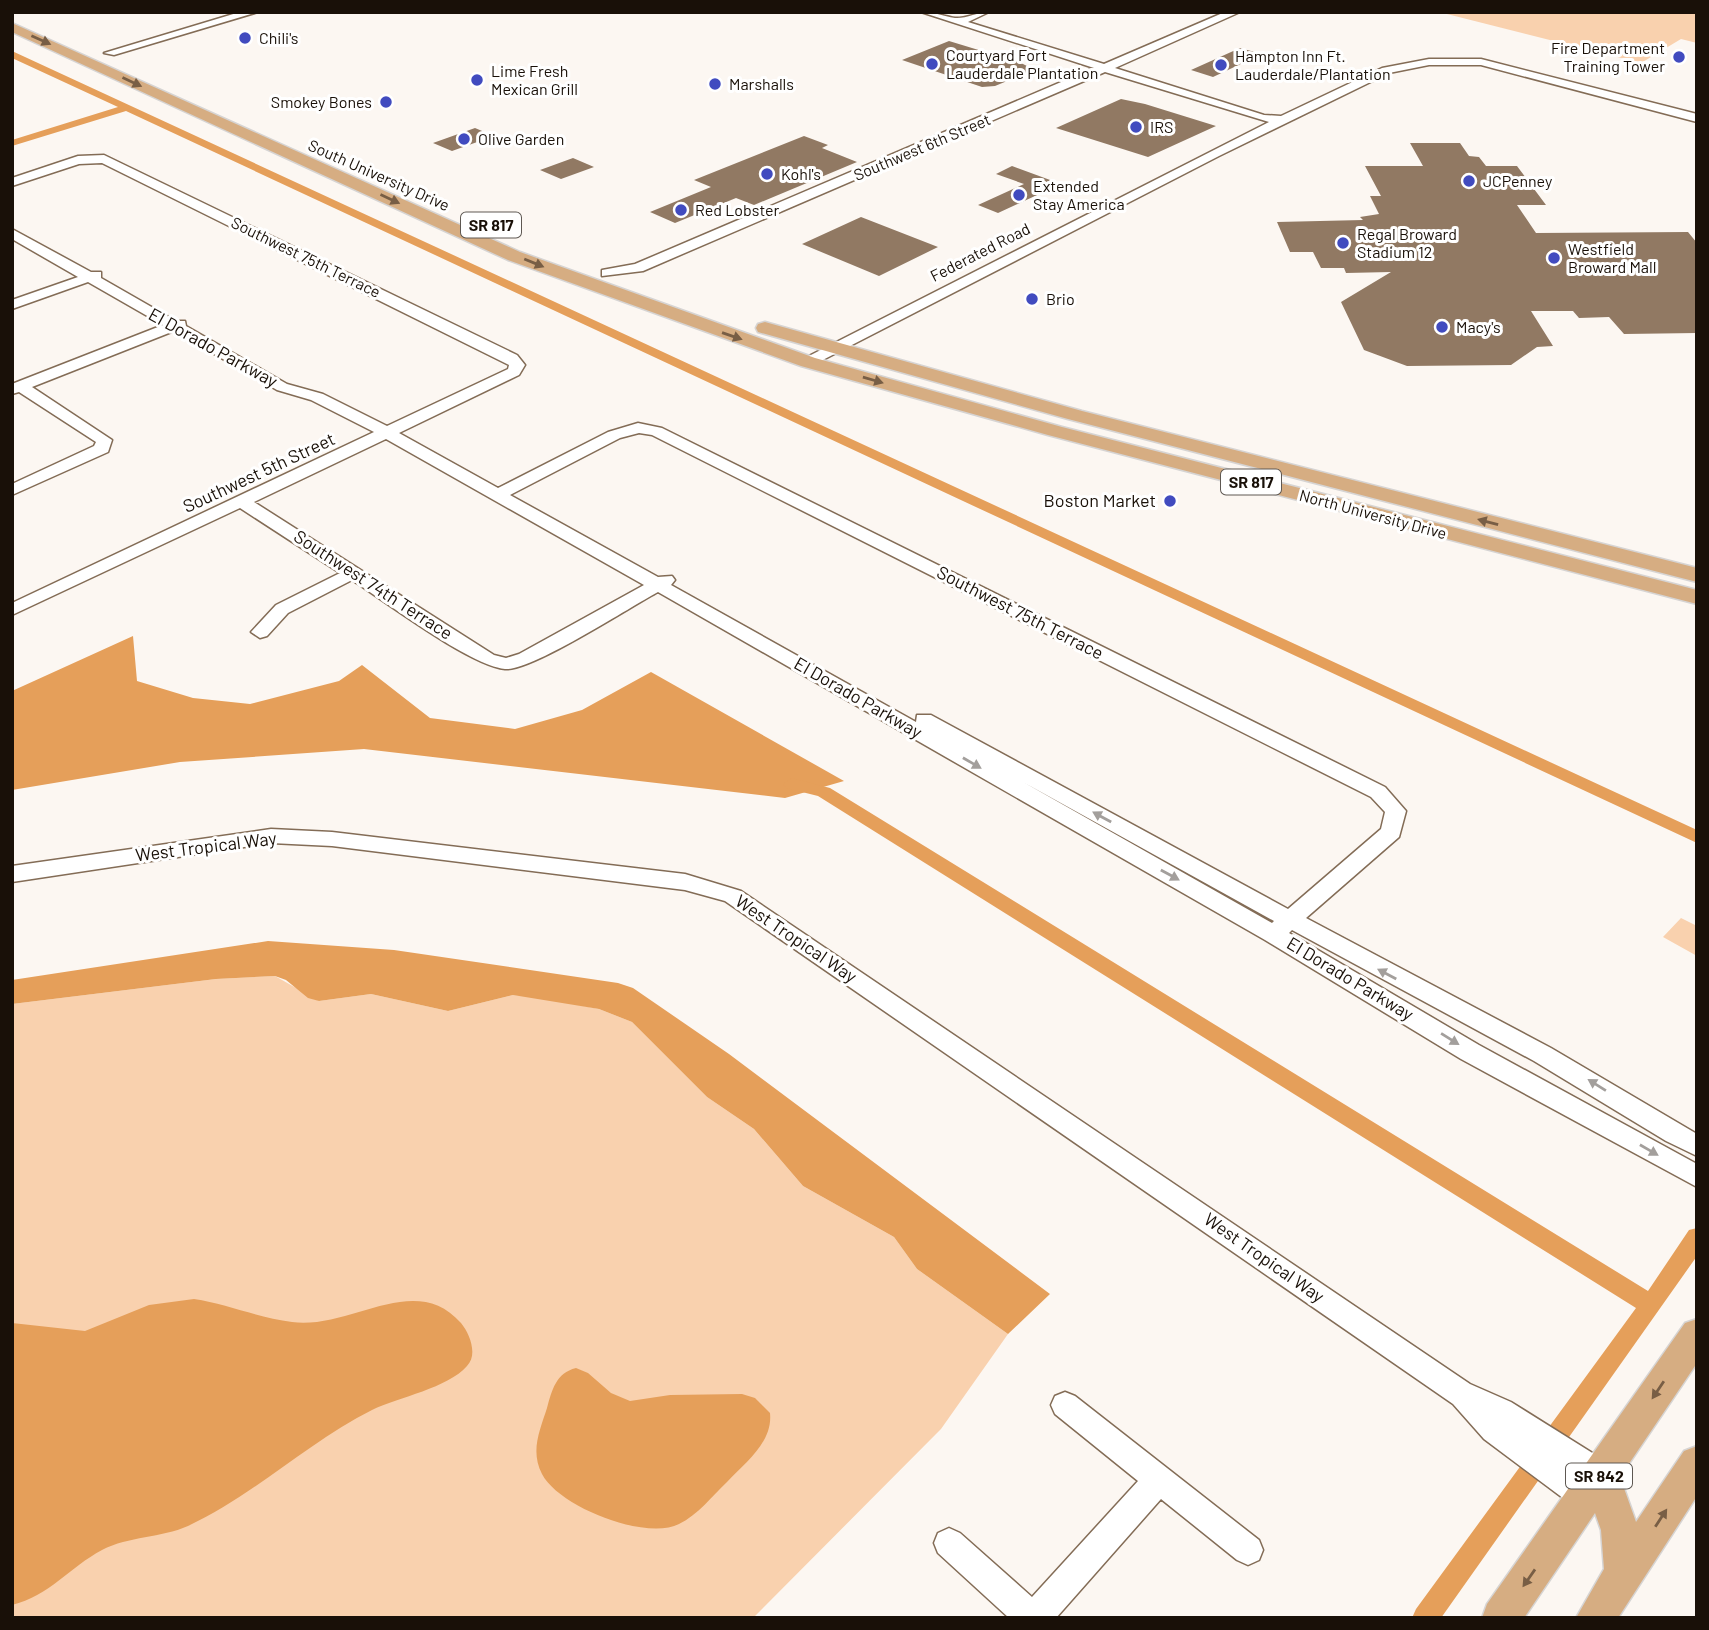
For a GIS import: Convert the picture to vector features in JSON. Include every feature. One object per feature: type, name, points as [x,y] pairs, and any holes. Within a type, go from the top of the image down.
[{"type":"main road","points":[[13,12],[48,27]]},
{"type":"main road","name":"South University Drive","points":[[12,27],[505,251],[581,282],[808,362]]},
{"type":"main road","points":[[70,53],[103,50],[135,65]]},
{"type":"main road","name":"SR 817","points":[[546,250],[709,311],[830,349]]},
{"type":"main road","points":[[581,282],[633,282]]},
{"type":"main road","name":"North University Drive","points":[[830,349],[1269,466],[1697,575]]},
{"type":"main road","name":"North University Drive","points":[[808,362],[977,410],[1697,597]]},
{"type":"main road","points":[[977,410],[1002,411],[1224,468],[1269,466]]},
{"type":"main road","points":[[1497,546],[1542,544],[1697,583]]},
{"type":"main road","name":"SR 842","points":[[1501,1618],[1697,1334]]},
{"type":"main road","points":[[1595,1618],[1697,1463]]},
{"type":"main road","points":[[1593,1486],[1620,1530],[1624,1573]]},
{"type":"street","points":[[103,50],[233,12]]},
{"type":"street","points":[[103,50],[253,12]]},
{"type":"street","points":[[926,12],[963,20],[1263,118],[1282,120]]},
{"type":"street","points":[[947,12],[963,20],[984,12]]},
{"type":"street","name":"Southwest 6th Street","points":[[607,272],[638,268],[1240,15]]},
{"type":"street","name":"Federated Road","points":[[808,362],[1282,120],[1386,70],[1454,60],[1506,67],[1692,113]]},
{"type":"street","name":"Southwest 6th Street","points":[[633,282],[1114,69]]},
{"type":"street","name":"Southwest 75th Terrace","points":[[12,181],[90,159],[104,159],[512,358],[517,365]]},
{"type":"street","name":"El Dorado Parkway","points":[[12,223],[94,275]]},
{"type":"street","name":"El Dorado Parkway","points":[[12,233],[94,275],[180,324],[282,387],[332,403],[393,431],[1281,927],[1520,1042],[1614,1096],[1637,1115],[1697,1146]]},
{"type":"street","points":[[12,305],[94,275]]},
{"type":"street","points":[[16,388],[180,324]]},
{"type":"street","name":"Southwest 5th Street","points":[[12,610],[393,431],[514,372],[517,365]]},
{"type":"street","points":[[12,490],[102,449],[104,440],[16,388]]},
{"type":"street","name":"Southwest 75th Terrace","points":[[504,492],[614,435],[638,428],[656,431],[1378,792],[1396,811],[1391,832],[1281,927]]},
{"type":"street","name":"Southwest 74th Terrace","points":[[242,502],[487,659],[506,664],[526,658],[663,581]]},
{"type":"street","points":[[260,632],[282,610],[355,572]]},
{"type":"street","name":"West Tropical Way","points":[[12,874],[271,836],[332,839],[685,882],[733,896],[1460,1393],[1494,1430],[1530,1441],[1593,1486]]},
{"type":"street","name":"El Dorado Parkway","points":[[1281,927],[1470,1052],[1697,1177]]},
{"type":"street","points":[[1065,1405],[1248,1550]]},
{"type":"street","points":[[949,1543],[1034,1618],[1159,1479]]},
{"type":"shaded area","points":[[1439,12],[1697,12],[1697,43],[1681,39],[1641,63]]},
{"type":"shaded area","points":[[133,636],[137,681],[193,698],[250,704],[339,681],[362,665],[430,718],[515,729],[582,710],[651,672],[844,781],[785,798],[364,749],[180,762],[12,790],[12,691]]},
{"type":"shaded area","points":[[1681,918],[1697,926],[1697,956],[1663,937]]},
{"type":"shaded area","points":[[268,941],[394,950],[618,983],[633,988],[729,1054],[1050,1294],[1008,1334],[917,1269],[894,1237],[803,1186],[754,1129],[707,1097],[632,1022],[599,1009],[513,995],[448,1011],[371,994],[319,1001],[308,998],[286,980],[275,976],[216,979],[12,1004],[12,980]]},
{"type":"shaded area","points":[[275,976],[319,1001],[371,994],[448,1011],[513,995],[532,996],[599,1009],[632,1022],[707,1097],[754,1129],[803,1186],[894,1237],[917,1269],[1008,1334],[941,1429],[753,1618],[12,1618],[12,1004],[216,979]]},
{"type":"shaded area","points":[[194,1299],[292,1322],[314,1322],[381,1306],[423,1302],[443,1308],[461,1323],[470,1339],[472,1356],[459,1374],[383,1405],[348,1423],[235,1499],[188,1526],[112,1545],[90,1557],[37,1595],[12,1605],[12,1323],[85,1331],[149,1305]]},
{"type":"shaded area","points":[[576,1368],[588,1373],[611,1393],[630,1401],[670,1395],[742,1394],[755,1398],[770,1413],[767,1433],[757,1451],[742,1467],[699,1510],[679,1524],[664,1528],[646,1528],[604,1518],[584,1509],[551,1486],[538,1465],[536,1449],[539,1432],[553,1389],[559,1378]]},
{"type":"building","name":"Courtyard Fort Lauderdale Plantation","points":[[949,41],[1021,63],[1031,68],[1027,70],[1031,71],[995,86],[982,87],[902,60]]},
{"type":"building","name":"Hampton Inn Ft. Lauderdale/Plantation","points":[[1240,48],[1262,54],[1213,77],[1191,70]]},
{"type":"building","name":"IRS","points":[[1121,99],[1216,126],[1148,157],[1056,128]]},
{"type":"building","name":"Olive Garden","points":[[475,128],[494,136],[452,151],[433,143]]},
{"type":"building","name":"Kohl's","points":[[804,136],[828,145],[822,148],[857,162],[754,205],[736,198],[675,223],[650,212],[711,187],[694,180]]},
{"type":"building","name":"Westfield Broward Mall","points":[[1410,143],[1460,143],[1469,156],[1479,157],[1486,166],[1517,166],[1546,205],[1517,205],[1536,233],[1688,232],[1697,243],[1697,333],[1624,334],[1609,317],[1579,318],[1573,311],[1531,311],[1553,346],[1537,347],[1511,365],[1407,366],[1364,350],[1341,302],[1391,272],[1346,273],[1344,268],[1321,268],[1313,252],[1290,252],[1277,222],[1363,220],[1360,217],[1379,214],[1370,196],[1381,196],[1365,166],[1423,166]]},
{"type":"building","points":[[573,158],[594,167],[561,179],[540,170]]},
{"type":"building","name":"Extended Stay America","points":[[1012,166],[1061,184],[998,213],[978,205],[1024,184],[996,174]]},
{"type":"building","points":[[861,217],[938,247],[879,276],[802,244]]},
{"type":"waterway","points":[[12,54],[1697,837]]},
{"type":"waterway","points":[[12,143],[124,108]]},
{"type":"waterway","points":[[792,784],[824,792],[1651,1305]]},
{"type":"waterway","points":[[1651,1305],[1697,1237]]},
{"type":"waterway","points":[[1425,1618],[1651,1305]]},
{"type":"place","name":"Chili's","points":[[245,38]]},
{"type":"place","name":"Fire Department Training Tower","points":[[1679,57]]},
{"type":"place","name":"Courtyard Fort Lauderdale Plantation","points":[[932,64]]},
{"type":"place","name":"Hampton Inn Ft. Lauderdale/Plantation","points":[[1221,65]]},
{"type":"place","name":"Lime Fresh Mexican Grill","points":[[477,80]]},
{"type":"place","name":"Marshalls","points":[[715,84]]},
{"type":"place","name":"Smokey Bones","points":[[386,102]]},
{"type":"place","name":"IRS","points":[[1136,127]]},
{"type":"place","name":"Olive Garden","points":[[464,139]]},
{"type":"place","name":"Kohl's","points":[[767,174]]},
{"type":"place","name":"JCPenney","points":[[1469,181]]},
{"type":"place","name":"Extended Stay America","points":[[1019,195]]},
{"type":"place","name":"Red Lobster","points":[[681,210]]},
{"type":"place","name":"Regal Broward Stadium 12","points":[[1343,243]]},
{"type":"place","name":"Westfield Broward Mall","points":[[1554,258]]},
{"type":"place","name":"Brio","points":[[1032,299]]},
{"type":"place","name":"Macy's","points":[[1442,327]]},
{"type":"place","name":"Boston Market","points":[[1170,501]]}]
